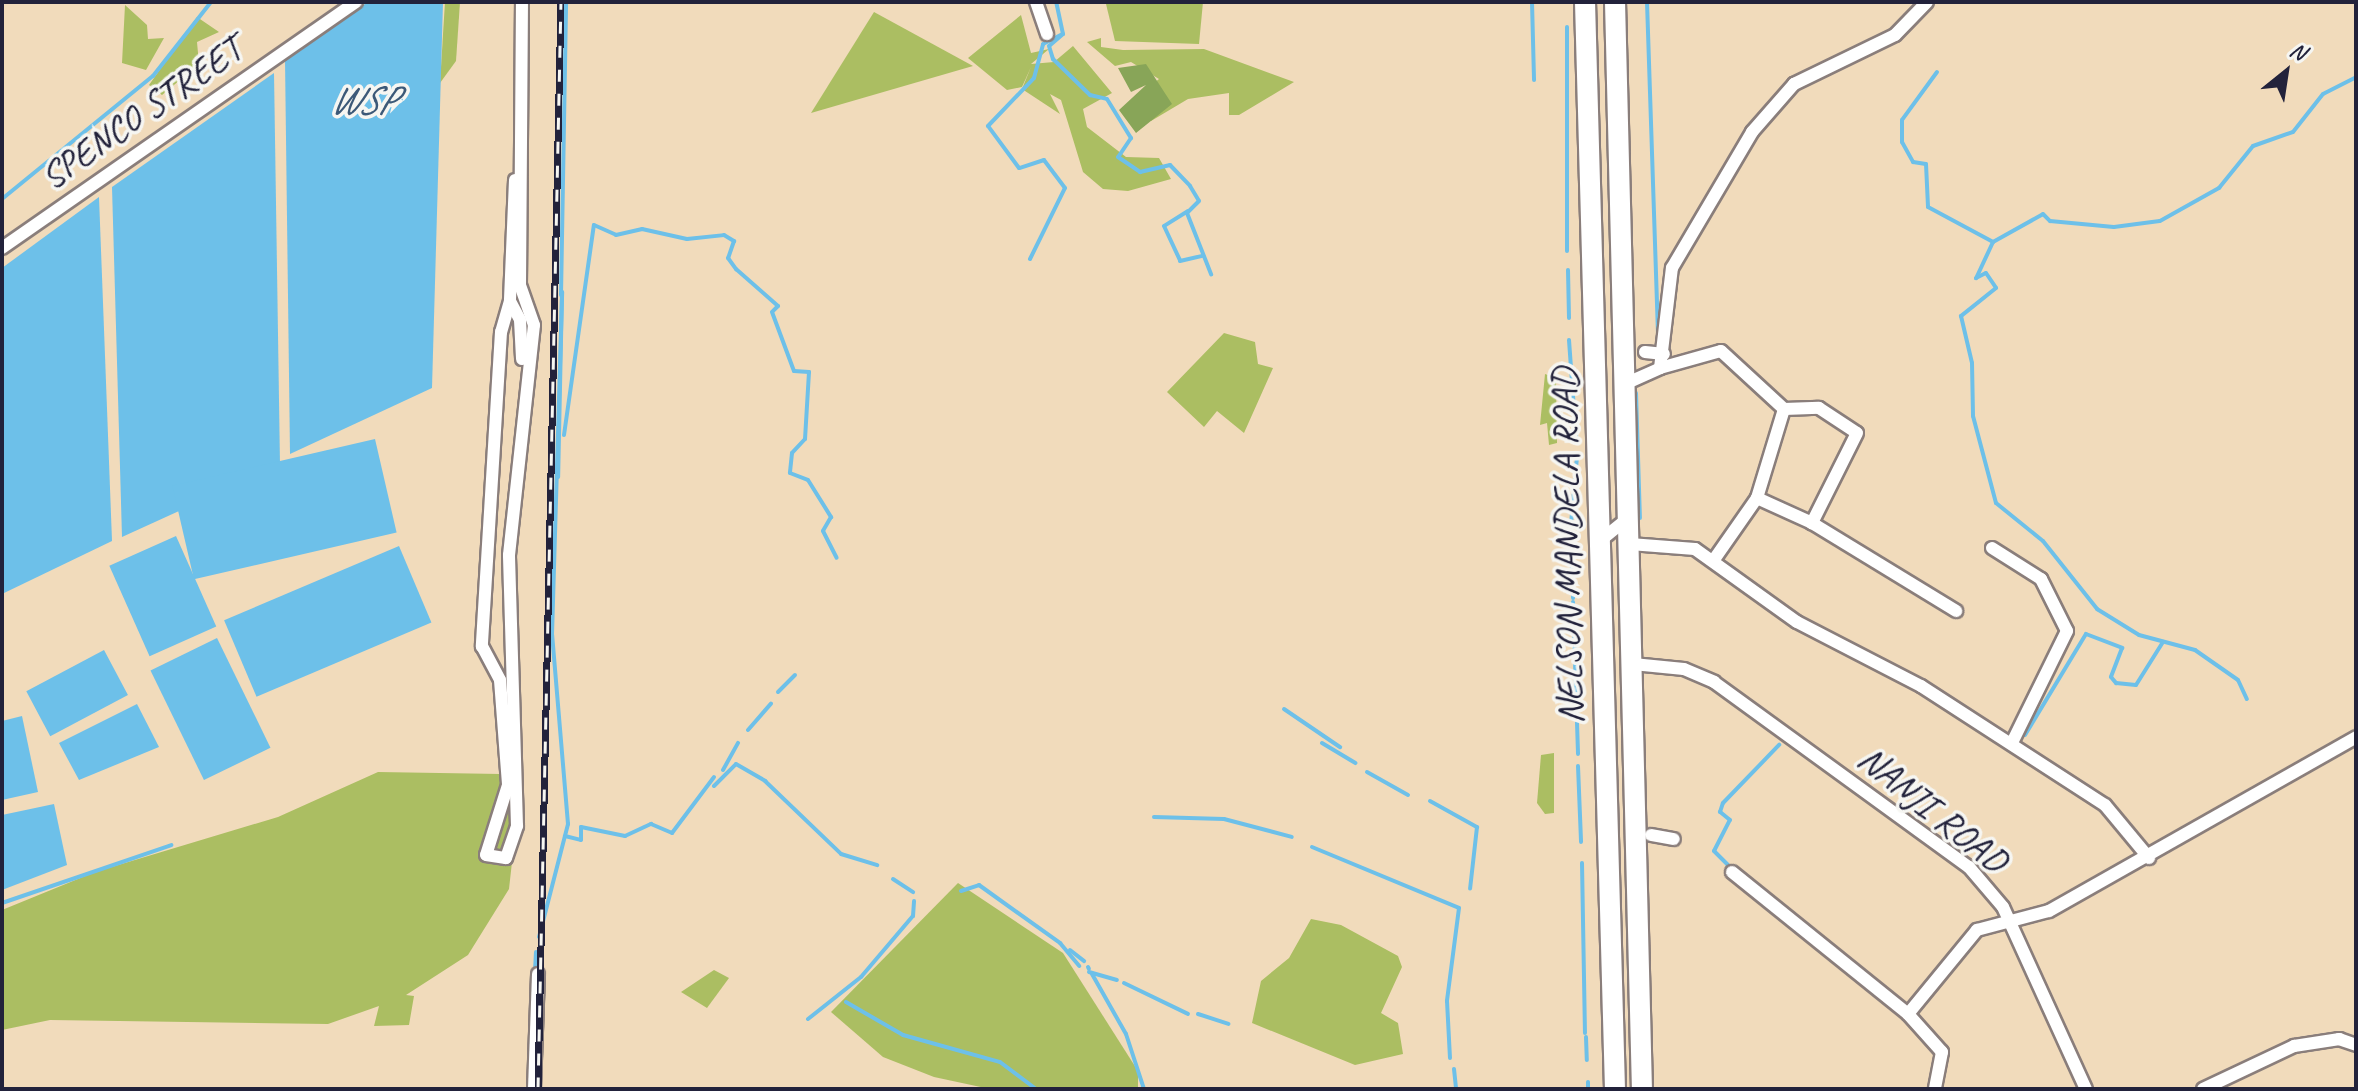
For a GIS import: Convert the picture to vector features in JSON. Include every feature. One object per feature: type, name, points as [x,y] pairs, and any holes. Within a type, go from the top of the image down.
[{"type":"main road","name":"NELSON MANDELA ROAD","points":[[1585,2],[1615,1089]]},
{"type":"main road","name":"NELSON MANDELA ROAD","points":[[1615,2],[1627,383],[1642,1089]]},
{"type":"street","name":"SPENCO STREET","points":[[2,248],[356,2]]},
{"type":"street","points":[[517,170],[525,215],[520,285],[534,325],[524,370],[509,555],[517,826],[506,858],[486,855],[508,785],[500,680],[482,646],[501,332],[510,301],[522,2]]},
{"type":"street","points":[[1036,2],[1047,34]]},
{"type":"street","points":[[1660,368],[1672,268],[1752,132],[1794,84],[1895,35],[1927,2]]},
{"type":"street","points":[[510,301],[520,320],[524,370]]},
{"type":"street","points":[[1627,383],[1660,368],[1721,351],[1784,409],[1819,408],[1857,433],[1812,523]]},
{"type":"street","points":[[1645,352],[1664,354]]},
{"type":"street","points":[[1713,561],[1757,498],[1784,409]]},
{"type":"street","points":[[1757,498],[1812,523],[1956,611]]},
{"type":"street","points":[[1601,540],[1630,517]]},
{"type":"street","points":[[1630,544],[1695,549],[1797,622],[2012,743],[2105,805],[2149,858]]},
{"type":"street","points":[[1992,548],[2041,579],[2067,631],[2012,743]]},
{"type":"street","name":"NANJI ROAD","points":[[1633,664],[1684,669],[1714,682],[1969,867],[2010,923],[2049,911],[2149,858],[2356,737]]},
{"type":"street","points":[[1651,835],[1674,839]]},
{"type":"street","points":[[1732,872],[1908,1014],[1942,1052],[1935,1089]]},
{"type":"street","points":[[1908,1014],[1973,933],[2010,923],[2086,1089]]},
{"type":"street","points":[[534,1089],[538,974]]},
{"type":"street","points":[[2203,1089],[2294,1046],[2339,1039],[2356,1045]]},
{"type":"green space","points":[[445,2],[460,2],[456,61],[440,83]]},
{"type":"green space","points":[[1203,2],[1199,44],[1115,41],[1106,4]]},
{"type":"green space","points":[[125,5],[147,25],[148,39],[164,38],[146,70],[122,63]]},
{"type":"green space","points":[[874,12],[973,66],[811,113]]},
{"type":"green space","points":[[1021,15],[1031,53],[1049,49],[1031,64],[1054,62],[1073,46],[1112,93],[1083,109],[1087,127],[1126,157],[1159,158],[1171,179],[1128,191],[1103,189],[1083,172],[1061,100],[1050,94],[1060,114],[1022,89],[1031,67],[1022,87],[1007,90],[968,58]]},
{"type":"green space","points":[[197,17],[219,32],[197,42],[199,64],[162,95],[149,85]]},
{"type":"green space","points":[[1101,38],[1101,47],[1123,50],[1204,49],[1294,82],[1239,115],[1229,115],[1229,93],[1188,99],[1151,121],[1135,98],[1159,79],[1131,62],[1115,66],[1087,42]]},
{"type":"green space","points":[[1146,64],[1172,104],[1136,133],[1119,110],[1146,85],[1131,92],[1118,68]]},
{"type":"green space","points":[[1224,333],[1255,342],[1258,364],[1273,368],[1244,433],[1217,411],[1204,427],[1167,392]]},
{"type":"green space","points":[[1545,374],[1556,378],[1557,443],[1549,445],[1547,423],[1540,425]]},
{"type":"green space","points":[[1554,753],[1554,813],[1545,814],[1537,803],[1541,755]]},
{"type":"green space","points":[[378,772],[501,774],[515,835],[509,889],[468,955],[406,995],[414,996],[409,1025],[374,1026],[379,1006],[328,1024],[50,1020],[2,1030],[2,910],[95,872],[278,817]]},
{"type":"green space","points":[[958,883],[1063,953],[1138,1071],[1138,1089],[990,1089],[934,1077],[883,1057],[831,1012]]},
{"type":"green space","points":[[1311,919],[1341,925],[1398,956],[1402,967],[1381,1013],[1398,1023],[1403,1054],[1355,1065],[1252,1023],[1261,981],[1289,958]]},
{"type":"green space","points":[[714,970],[729,978],[707,1008],[681,992]]},
{"type":"water","name":"WSP","points":[[368,2],[443,2],[432,388],[290,454],[285,59]]},
{"type":"water","name":"WSP","points":[[274,73],[280,465],[122,537],[112,187]]},
{"type":"water","points":[[99,197],[112,541],[2,594],[2,268]]},
{"type":"water","points":[[375,439],[397,533],[194,579],[172,486]]},
{"type":"water","points":[[176,536],[216,626],[150,656],[109,566]]},
{"type":"water","points":[[399,546],[431,622],[257,697],[224,620]]},
{"type":"water","points":[[217,638],[270,748],[204,780],[150,670]]},
{"type":"water","points":[[104,650],[128,695],[50,736],[26,691]]},
{"type":"water","points":[[137,704],[159,747],[79,780],[59,743]]},
{"type":"water","points":[[22,716],[38,792],[2,800],[2,721]]},
{"type":"water","points":[[54,804],[67,865],[2,890],[2,815]]},
{"type":"waterway","points":[[2,199],[153,76],[211,2]]},
{"type":"waterway","points":[[561,295],[566,2]]},
{"type":"waterway","points":[[1030,259],[1065,188],[1044,160],[1019,168],[988,126],[1034,78],[1043,44],[1063,34],[1056,2]]},
{"type":"waterway","points":[[1532,2],[1534,80]]},
{"type":"waterway","points":[[1647,2],[1658,335]]},
{"type":"waterway","points":[[1567,27],[1567,251]]},
{"type":"waterway","points":[[1063,34],[1049,46],[1053,59],[1090,95],[1107,99],[1131,138],[1118,157],[1140,172],[1170,165],[1190,186],[1199,201],[1187,213],[1211,274]]},
{"type":"waterway","points":[[1937,72],[1902,120],[1902,142],[1913,162],[1926,164],[1928,207],[1993,242],[2043,214],[2050,221],[2114,227],[2160,221],[2219,188],[2253,146],[2293,132],[2323,94],[2356,77]]},
{"type":"waterway","points":[[1188,211],[1164,226],[1180,261],[1202,256]]},
{"type":"waterway","points":[[564,435],[594,225],[616,235],[642,229],[687,239],[724,235],[734,241],[728,258],[736,269],[778,306],[772,312],[794,371],[809,372],[805,439],[792,453],[790,473],[808,480],[831,517],[823,531],[837,558]]},
{"type":"waterway","points":[[1993,242],[1976,278],[1986,273],[1996,288],[1961,316],[1972,363],[1973,416],[1996,503],[2043,541],[2097,609],[2139,635],[2195,650],[2238,680],[2247,699]]},
{"type":"waterway","points":[[1568,270],[1569,318]]},
{"type":"waterway","points":[[539,937],[568,824],[552,635],[562,292],[558,477]]},
{"type":"waterway","points":[[1569,340],[1576,437]]},
{"type":"waterway","points":[[1636,393],[1640,518]]},
{"type":"waterway","points":[[1571,524],[1577,457]]},
{"type":"waterway","points":[[1571,545],[1573,598]]},
{"type":"waterway","points":[[1573,602],[1578,754]]},
{"type":"waterway","points":[[2025,735],[2086,634],[2122,648],[2111,677],[2116,683],[2136,685],[2163,642]]},
{"type":"waterway","points":[[778,692],[795,675]]},
{"type":"waterway","points":[[748,730],[771,704]]},
{"type":"waterway","points":[[1284,709],[1340,747]]},
{"type":"waterway","points":[[723,770],[738,743]]},
{"type":"waterway","points":[[1322,743],[1355,763]]},
{"type":"waterway","points":[[1731,868],[1714,851],[1730,820],[1720,812],[1723,803],[1779,745]]},
{"type":"waterway","points":[[714,786],[736,764],[765,781],[841,854],[877,865]]},
{"type":"waterway","points":[[1578,766],[1581,842]]},
{"type":"waterway","points":[[1367,772],[1408,795]]},
{"type":"waterway","points":[[565,836],[581,840],[581,827],[625,836],[651,824],[672,833],[714,777]]},
{"type":"waterway","points":[[1430,801],[1477,827],[1470,889]]},
{"type":"waterway","points":[[1154,817],[1224,819],[1292,837]]},
{"type":"waterway","points":[[2,903],[171,845]]},
{"type":"waterway","points":[[1312,847],[1459,908],[1447,1001],[1450,1058]]},
{"type":"waterway","points":[[1582,863],[1585,1033]]},
{"type":"waterway","points":[[893,879],[913,892]]},
{"type":"waterway","points":[[961,891],[979,885],[1060,943],[1079,966]]},
{"type":"waterway","points":[[808,1019],[861,977],[913,916],[914,901]]},
{"type":"waterway","points":[[1070,950],[1084,961]]},
{"type":"waterway","points":[[535,971],[536,952]]},
{"type":"waterway","points":[[1089,972],[1117,980]]},
{"type":"waterway","points":[[1092,974],[1126,1034],[1144,1089]]},
{"type":"waterway","points":[[1124,983],[1188,1014]]},
{"type":"waterway","points":[[846,1002],[903,1035],[1000,1062],[1036,1089]]},
{"type":"waterway","points":[[1198,1014],[1228,1024]]},
{"type":"waterway","points":[[1586,1037],[1587,1060]]},
{"type":"waterway","points":[[1454,1069],[1456,1089]]},
{"type":"waterway","points":[[1588,1082],[1588,1089]]},
{"type":"railway","points":[[538,1089],[561,2]]}]
